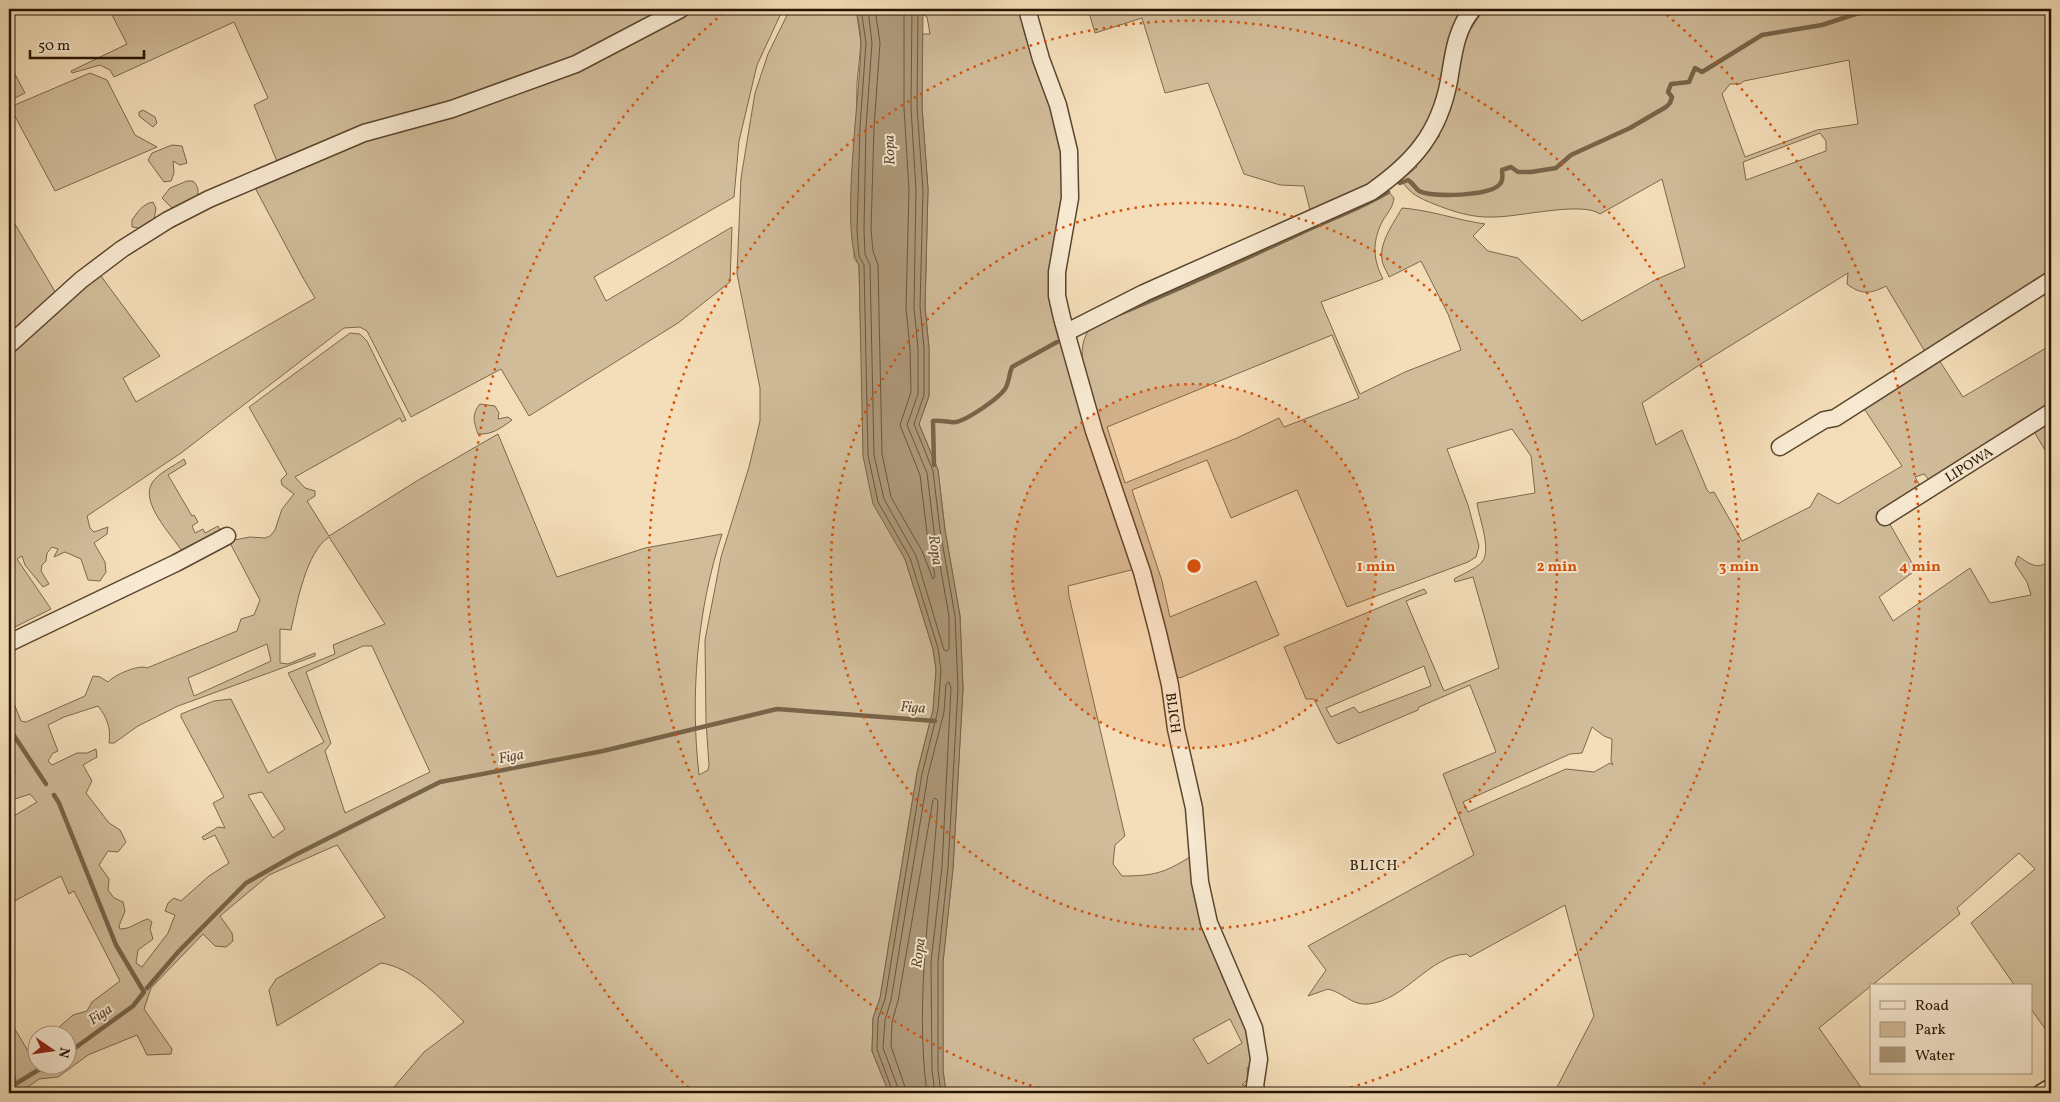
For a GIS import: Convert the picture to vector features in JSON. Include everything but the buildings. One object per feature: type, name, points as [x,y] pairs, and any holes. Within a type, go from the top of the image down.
[{"type":"street","points":[[9,345],[80,280],[122,249],[168,220],[209,198],[364,133],[452,110],[568,68],[603,52],[681,9]]},
{"type":"street","name":"BLICH","points":[[1027,9],[1041,59],[1058,105],[1070,151],[1070,198],[1057,272],[1057,296],[1094,430],[1142,572],[1158,633],[1170,686],[1176,729],[1194,808],[1200,882],[1209,923],[1254,1028],[1259,1059],[1255,1086],[1257,1093]]},
{"type":"street","points":[[1067,332],[1144,293],[1371,192],[1390,179],[1416,154],[1429,137],[1441,113],[1459,33],[1474,9]]},
{"type":"street","points":[[1780,447],[1824,420],[1835,418],[2051,280]]},
{"type":"street","name":"LIPOWA","points":[[1885,517],[2051,412]]},
{"type":"street","points":[[9,644],[176,563],[227,536]]},
{"type":"street","points":[[2041,1093],[2051,1087]]},
{"type":"green space","points":[[109,9],[669,9],[600,49],[278,164],[254,105],[268,98],[234,22],[114,77],[110,70],[100,65],[72,73],[71,71],[127,44]]},
{"type":"green space","points":[[693,9],[783,9],[757,65],[739,141],[734,197],[594,277],[606,301],[732,227],[730,282],[678,323],[529,416],[501,369],[411,417],[367,331],[360,327],[344,328],[181,453],[87,516],[90,528],[94,532],[108,527],[107,534],[94,543],[105,562],[106,572],[100,581],[88,580],[81,559],[65,552],[54,557],[58,549],[52,547],[47,553],[46,561],[42,565],[41,571],[49,584],[43,587],[25,565],[22,556],[17,559],[51,609],[9,630],[9,350],[98,272],[160,356],[123,378],[136,402],[315,298],[253,184],[364,137],[589,64]]},
{"type":"green space","points":[[790,9],[856,9],[861,43],[857,83],[854,258],[859,265],[861,349],[892,534],[905,559],[933,649],[936,670],[933,710],[917,773],[880,998],[873,1018],[872,1051],[889,1093],[797,1093],[795,1090],[785,1093],[389,1093],[424,1052],[464,1022],[426,986],[405,971],[381,963],[277,1026],[269,990],[276,979],[385,917],[337,845],[269,875],[220,916],[232,933],[233,941],[226,947],[215,946],[203,934],[151,988],[144,1009],[172,1049],[171,1054],[147,1055],[137,1035],[88,1055],[78,1062],[78,1024],[63,1024],[73,1015],[87,1011],[92,1002],[120,981],[74,891],[69,894],[61,876],[9,904],[9,819],[37,802],[30,794],[9,801],[9,786],[14,782],[15,771],[9,760],[9,691],[21,721],[26,722],[85,696],[93,676],[100,677],[108,682],[127,671],[143,667],[147,668],[237,631],[241,619],[254,615],[260,600],[229,541],[270,536],[275,530],[282,509],[294,494],[282,485],[281,480],[287,474],[249,407],[350,333],[360,334],[367,341],[406,420],[402,422],[400,418],[295,477],[305,488],[315,491],[315,496],[307,501],[329,536],[420,479],[498,434],[557,577],[645,548],[722,534],[713,563],[701,623],[696,684],[696,745],[699,775],[708,770],[705,640],[721,557],[749,467],[760,421],[760,388],[737,274],[741,178],[755,93],[768,54]],"holes":[[[329,537],[385,624],[333,645],[335,654],[288,673],[324,742],[268,773],[231,699],[214,701],[181,714],[224,797],[213,803],[225,828],[218,827],[202,837],[204,840],[215,835],[229,863],[209,876],[181,901],[174,898],[168,903],[165,911],[175,915],[168,933],[142,967],[136,963],[138,950],[153,939],[150,929],[152,922],[148,919],[120,929],[119,926],[125,911],[123,902],[114,898],[108,890],[109,879],[99,865],[108,851],[118,852],[126,842],[120,830],[109,823],[86,793],[92,781],[83,765],[97,757],[96,749],[87,753],[77,753],[52,765],[48,761],[53,753],[58,751],[48,725],[64,717],[98,706],[108,723],[109,743],[114,743],[138,726],[178,706],[315,656],[315,653],[288,664],[280,663],[280,629],[291,630],[308,566],[321,544]],[[267,644],[271,661],[194,696],[188,678]],[[363,646],[372,646],[430,772],[345,813],[325,751],[331,743],[306,672]],[[262,792],[285,829],[273,838],[248,795]]]},
{"type":"green space","points":[[923,9],[1019,9],[1030,50],[1051,111],[1062,153],[1064,174],[1063,194],[1051,262],[1050,287],[1054,321],[1135,569],[1068,586],[1125,836],[1115,845],[1113,864],[1122,876],[1142,875],[1173,867],[1190,857],[1223,979],[1239,1009],[1254,1062],[1247,1068],[1248,1079],[1242,1085],[1252,1086],[1254,1093],[946,1093],[943,1070],[943,962],[953,868],[963,688],[960,616],[945,530],[938,470],[919,424],[929,396],[929,348],[925,307],[928,189],[922,107],[922,34],[930,34],[927,17],[922,14]],"holes":[[[1230,1019],[1242,1043],[1208,1064],[1193,1039]]]},
{"type":"green space","points":[[1088,9],[1459,9],[1461,15],[1442,93],[1428,124],[1416,142],[1402,158],[1368,184],[1311,214],[1304,186],[1280,185],[1244,174],[1208,83],[1165,93],[1142,18],[1095,33]]},
{"type":"green space","points":[[1484,9],[2051,9],[2051,274],[1927,355],[1886,286],[1876,291],[1862,292],[1847,284],[1848,273],[1704,362],[1642,403],[1656,445],[1682,430],[1707,490],[1710,493],[1714,492],[1742,541],[1810,507],[1818,493],[1838,504],[1902,466],[1861,404],[1937,357],[1963,397],[2051,345],[2051,406],[1929,480],[1924,474],[1915,477],[1921,487],[1884,514],[1916,570],[1879,597],[1893,621],[1970,568],[1990,603],[2031,595],[2027,582],[2015,564],[2018,556],[2027,562],[2039,566],[2051,559],[2051,1037],[2032,1010],[2032,984],[2014,984],[1971,923],[2035,869],[2019,853],[1957,908],[1960,914],[1873,984],[1870,984],[1870,987],[1819,1028],[1865,1093],[1554,1093],[1594,1016],[1565,905],[1470,957],[1467,954],[1453,956],[1441,962],[1394,995],[1381,1001],[1368,1004],[1357,1003],[1328,989],[1308,996],[1326,970],[1308,946],[1474,855],[1443,774],[1496,752],[1470,685],[1419,707],[1418,710],[1338,744],[1314,699],[1306,699],[1284,647],[1424,589],[1427,593],[1406,601],[1444,691],[1499,668],[1473,577],[1455,582],[1454,579],[1476,567],[1485,557],[1484,534],[1477,503],[1535,493],[1531,456],[1512,429],[1447,449],[1468,505],[1479,546],[1476,557],[1468,562],[1347,607],[1297,490],[1231,518],[1207,460],[1132,490],[1162,581],[1170,617],[1256,581],[1279,635],[1180,678],[1174,675],[1084,372],[1083,346],[1088,331],[1151,297],[1237,263],[1387,190],[1394,198],[1391,208],[1379,229],[1375,244],[1377,265],[1383,279],[1321,302],[1360,394],[1405,372],[1461,350],[1448,314],[1421,261],[1389,277],[1384,266],[1382,252],[1385,239],[1402,208],[1485,224],[1473,236],[1488,251],[1518,258],[1582,321],[1655,280],[1685,267],[1662,179],[1600,214],[1591,210],[1565,209],[1479,217],[1456,212],[1419,197],[1411,192],[1401,180],[1417,167],[1414,162],[1439,137],[1439,127],[1463,41]],"holes":[[[1849,60],[1858,124],[1817,130],[1745,157],[1722,94],[1730,84],[1740,84],[1744,81]],[[1820,133],[1826,141],[1826,151],[1746,180],[1743,162]],[[1332,335],[1359,398],[1284,427],[1279,418],[1237,438],[1125,483],[1107,427]],[[1424,666],[1431,686],[1359,713],[1354,707],[1331,717],[1326,708]],[[1592,727],[1604,736],[1612,739],[1611,761],[1613,765],[1610,763],[1594,772],[1566,769],[1468,812],[1463,802],[1570,754],[1582,753]]]},
{"type":"green space","points":[[9,63],[25,93],[9,101]]},
{"type":"green space","points":[[90,73],[107,80],[135,135],[157,147],[55,191],[10,107]]},
{"type":"green space","points":[[143,110],[155,117],[157,123],[153,127],[139,116],[139,112]]},
{"type":"green space","points":[[172,145],[182,146],[187,163],[180,165],[173,161],[174,173],[171,181],[164,182],[148,160],[152,153]]},
{"type":"green space","points":[[187,181],[193,181],[196,185],[198,190],[197,197],[172,208],[162,198],[170,188]]},
{"type":"green space","points":[[153,202],[156,208],[154,220],[139,228],[132,227],[132,220],[138,211],[143,206]]},
{"type":"green space","points":[[9,214],[57,295],[9,338]]},
{"type":"green space","points":[[480,404],[495,406],[499,413],[498,419],[508,417],[512,420],[492,432],[478,434],[474,419],[475,412]]},
{"type":"green space","points":[[2051,418],[2051,460],[2033,430]]},
{"type":"green space","points":[[184,459],[186,464],[168,475],[192,516],[194,515],[198,522],[192,526],[195,533],[203,529],[205,533],[218,526],[220,530],[182,551],[153,509],[149,491],[152,483],[158,476]]},
{"type":"green space","points":[[9,1023],[13,1026],[28,1051],[28,1074],[62,1074],[58,1077],[39,1079],[19,1093],[9,1093],[9,1085],[16,1080],[12,1062],[13,1049],[9,1041]]},
{"type":"water","name":"Ropa","points":[[856,9],[923,9],[922,107],[928,189],[925,307],[929,348],[929,396],[919,424],[938,470],[945,530],[960,616],[963,688],[953,868],[943,962],[943,1070],[946,1093],[889,1093],[872,1051],[873,1018],[880,998],[917,773],[933,710],[936,670],[933,649],[905,559],[873,504],[863,456],[859,265],[853,249],[851,224],[852,159],[861,43]]},
{"type":"waterway","points":[[1400,183],[1408,180],[1419,191],[1436,195],[1461,195],[1494,188],[1502,181],[1502,170],[1511,167],[1518,172],[1556,168],[1571,155],[1630,128],[1666,107],[1672,97],[1668,92],[1671,84],[1689,82],[1695,68],[1702,72],[1762,35],[1822,25],[1871,9]]},
{"type":"waterway","points":[[1119,314],[1357,208],[1388,192]]},
{"type":"waterway","points":[[934,465],[933,421],[956,422],[974,413],[996,398],[1005,389],[1012,367],[1057,342]]},
{"type":"waterway","name":"Figa","points":[[147,988],[179,951],[246,883],[295,855],[440,782],[603,751],[777,709],[935,721]]},
{"type":"waterway","points":[[9,728],[46,784]]},
{"type":"waterway","points":[[54,795],[59,803],[116,945],[144,992],[133,1006],[78,1046]]},
{"type":"waterway","name":"Figa","points":[[9,1088],[32,1074]]},
{"type":"district","name":"BLICH","points":[[1374,865]]}]
